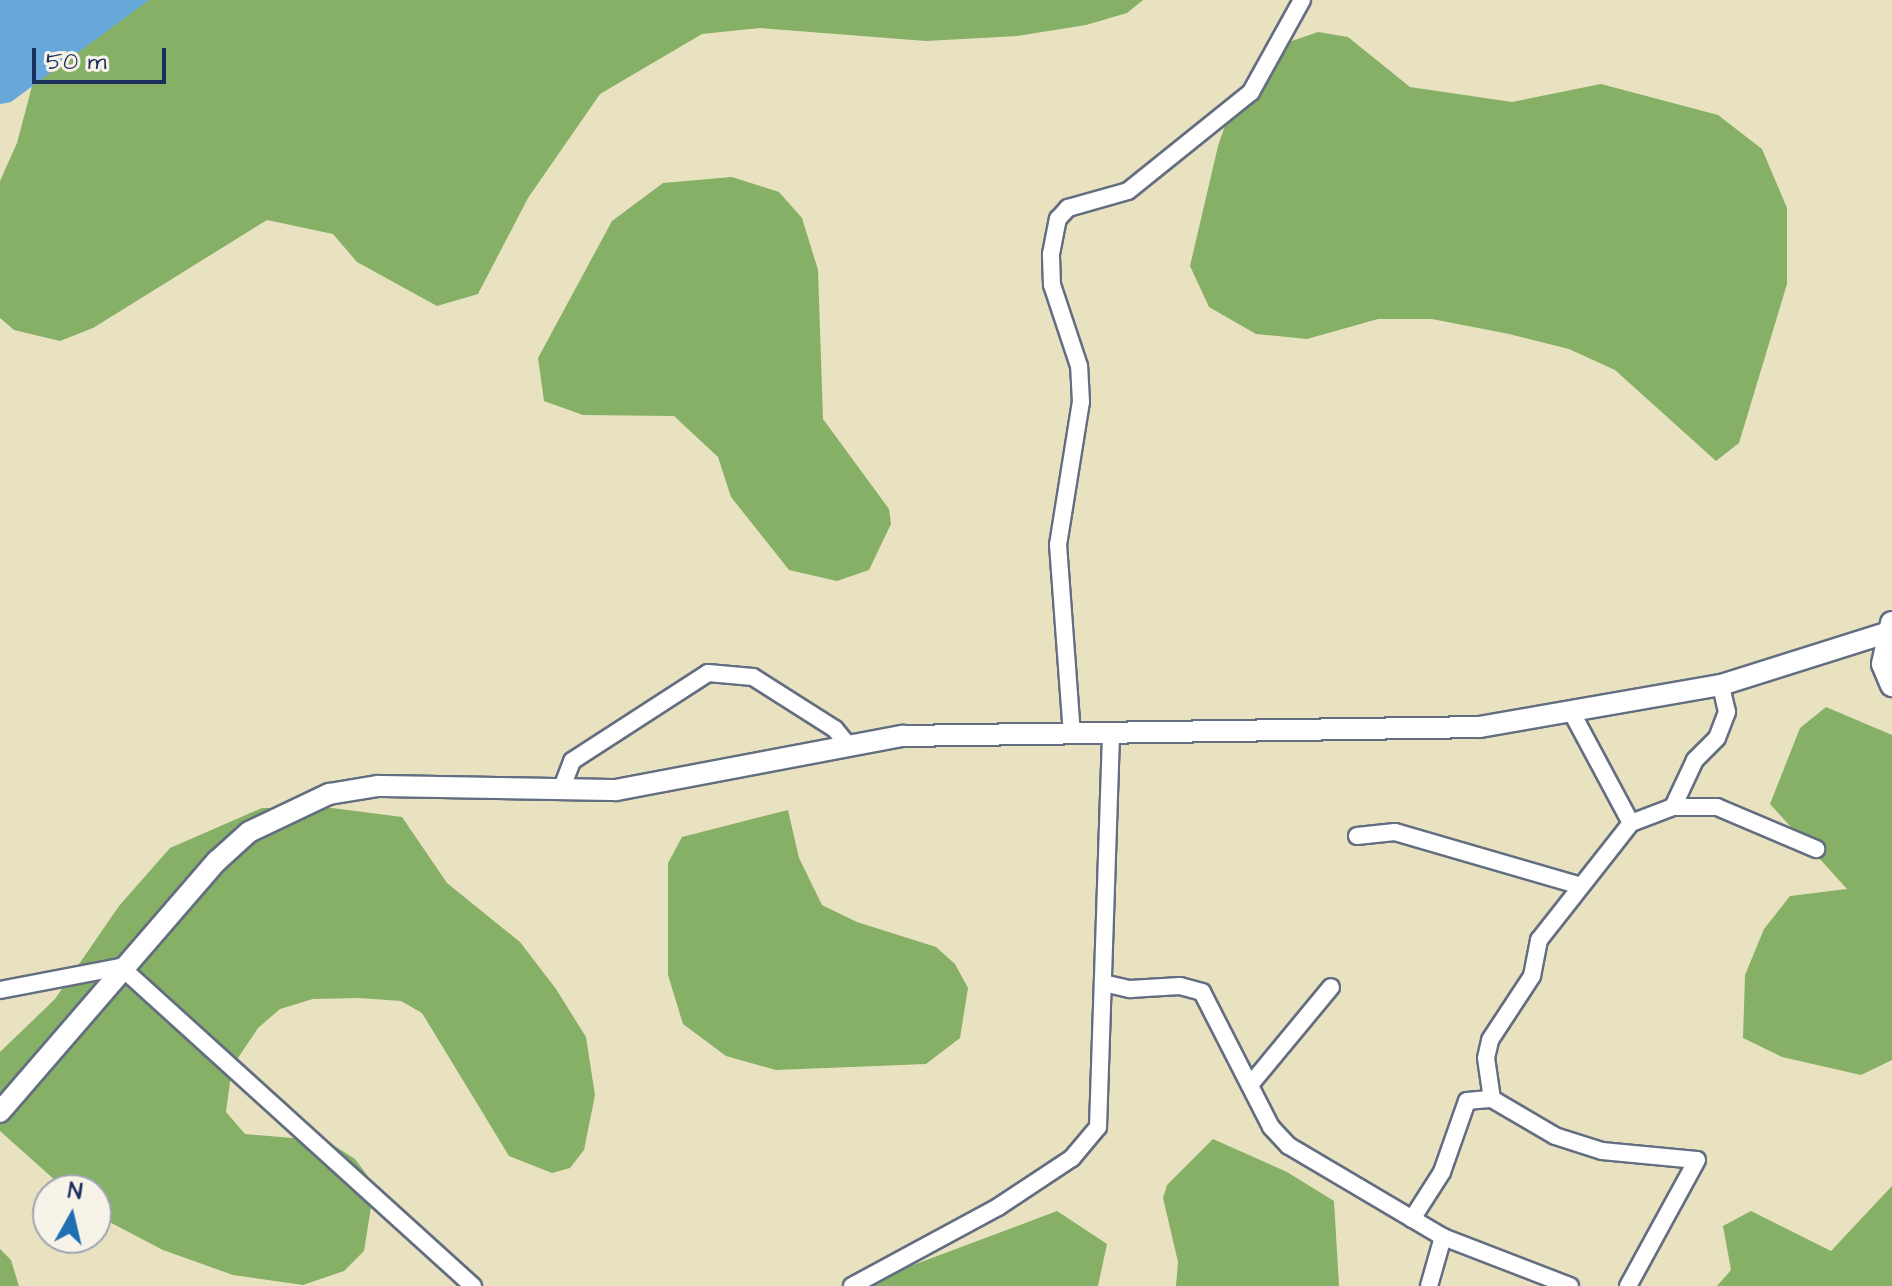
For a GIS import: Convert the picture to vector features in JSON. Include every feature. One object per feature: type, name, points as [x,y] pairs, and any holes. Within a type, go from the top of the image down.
[{"type":"main road","points":[[1889,628],[1883,664],[1892,685]]},
{"type":"street","points":[[1072,735],[1058,545],[1081,402],[1079,366],[1052,285],[1051,254],[1058,219],[1068,208],[1128,191],[1251,92],[1302,0]]},
{"type":"street","points":[[0,1112],[121,967],[217,861],[249,832],[284,811],[329,794],[378,786],[616,790],[847,744],[903,736],[1480,727],[1721,685],[1889,628]]},
{"type":"street","points":[[561,790],[572,761],[708,673],[753,677],[835,729],[847,744]]},
{"type":"street","points":[[1673,807],[1695,760],[1717,738],[1727,712],[1721,685]]},
{"type":"street","points":[[1572,713],[1631,823]]},
{"type":"street","points":[[852,1286],[998,1207],[1072,1158],[1098,1127],[1111,734]]},
{"type":"street","points":[[1492,1099],[1486,1058],[1490,1040],[1532,976],[1539,940],[1578,885],[1631,823],[1673,807],[1717,807],[1816,849]]},
{"type":"street","points":[[1357,836],[1395,832],[1578,885]]},
{"type":"street","points":[[0,990],[121,967]]},
{"type":"street","points":[[121,967],[473,1286]]},
{"type":"street","points":[[1103,983],[1130,989],[1180,986],[1202,992],[1271,1127],[1289,1146],[1443,1237],[1570,1286]]},
{"type":"street","points":[[1250,1085],[1331,987]]},
{"type":"street","points":[[1412,1219],[1442,1172],[1467,1101],[1492,1099],[1555,1136],[1602,1151],[1697,1160],[1628,1286]]},
{"type":"street","points":[[1429,1286],[1443,1237]]},
{"type":"green space","points":[[139,0],[1143,0],[1127,13],[1086,25],[1017,36],[926,41],[760,28],[702,34],[600,94],[528,198],[478,294],[437,306],[357,262],[333,234],[267,220],[93,328],[60,341],[14,330],[0,318],[0,181],[17,143],[36,71]]},
{"type":"green space","points":[[1318,32],[1348,37],[1410,87],[1512,102],[1601,84],[1718,115],[1762,149],[1787,208],[1787,284],[1739,443],[1716,461],[1615,370],[1569,349],[1432,319],[1378,319],[1307,339],[1256,334],[1209,307],[1190,266],[1218,146],[1236,93],[1289,42]]},
{"type":"green space","points":[[732,177],[779,192],[802,218],[818,270],[823,419],[889,509],[891,524],[869,570],[837,581],[789,570],[731,497],[718,457],[674,416],[583,415],[544,401],[538,358],[612,221],[663,183]]},
{"type":"green space","points":[[1826,707],[1892,735],[1892,1060],[1861,1075],[1782,1057],[1743,1038],[1745,975],[1764,929],[1790,896],[1847,889],[1770,804],[1800,728]]},
{"type":"green space","points":[[262,808],[332,808],[402,817],[447,883],[520,942],[556,989],[586,1037],[595,1095],[584,1150],[570,1168],[552,1173],[509,1156],[422,1013],[401,1001],[313,999],[280,1009],[258,1028],[232,1067],[226,1112],[245,1134],[327,1141],[355,1159],[367,1175],[372,1201],[364,1251],[344,1271],[303,1285],[233,1275],[163,1250],[112,1223],[112,1174],[48,1174],[0,1131],[0,1052],[55,999],[119,906],[170,848]]},
{"type":"green space","points":[[788,810],[799,858],[822,905],[857,922],[936,947],[955,964],[968,988],[960,1038],[926,1064],[776,1070],[726,1056],[683,1024],[668,975],[668,863],[682,837]]},
{"type":"green space","points":[[1213,1139],[1287,1172],[1334,1201],[1339,1286],[1176,1286],[1178,1262],[1163,1198],[1167,1185]]},
{"type":"green space","points":[[1892,1186],[1892,1286],[1717,1286],[1731,1270],[1723,1226],[1751,1211],[1831,1251]]},
{"type":"green space","points":[[1057,1211],[1107,1244],[1098,1286],[857,1286]]},
{"type":"green space","points":[[0,1249],[11,1260],[19,1286],[0,1286]]},
{"type":"water","points":[[0,0],[149,0],[11,102],[0,104]]}]
